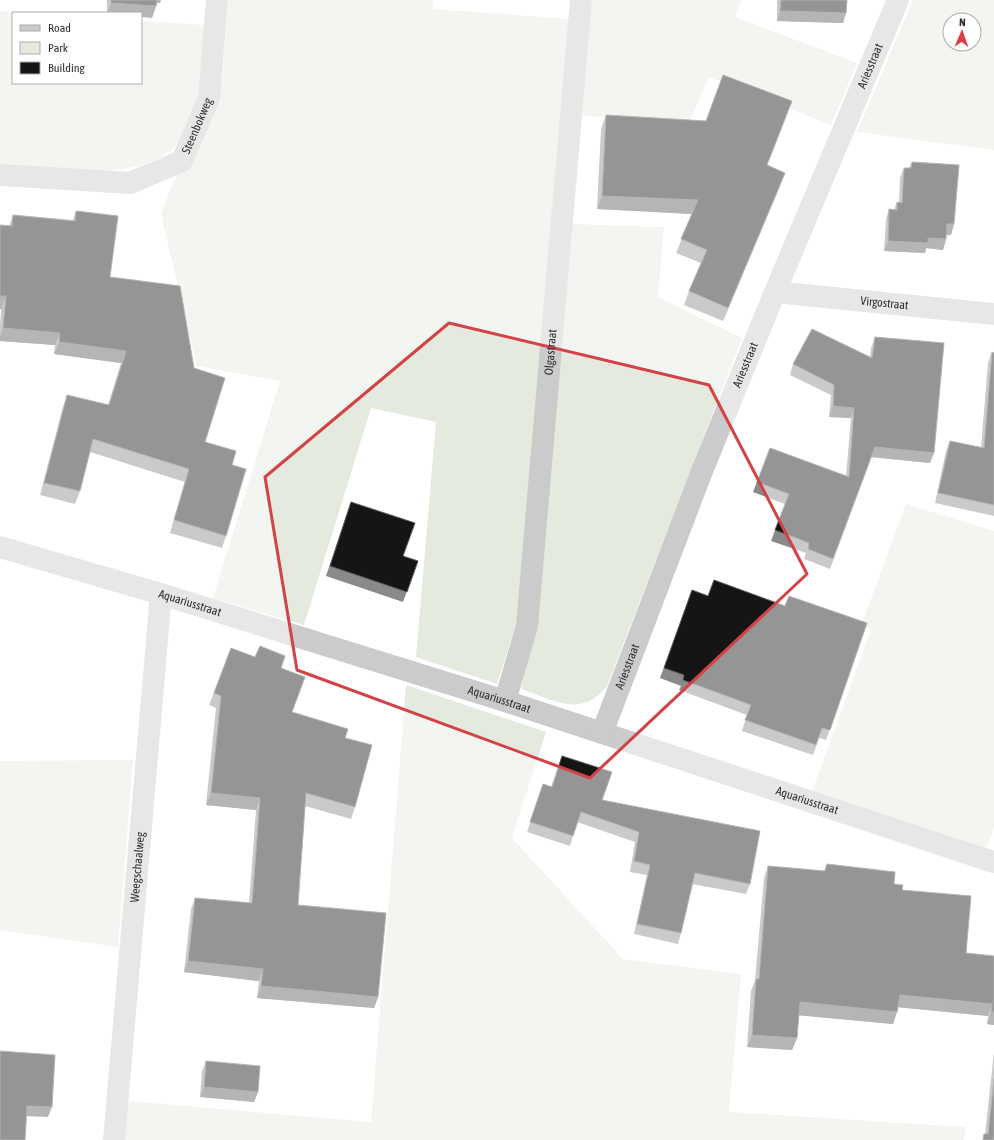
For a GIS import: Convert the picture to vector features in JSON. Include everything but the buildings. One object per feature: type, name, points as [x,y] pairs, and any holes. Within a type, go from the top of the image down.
[{"type":"street","name":"Steenbokweg","points":[[0,175],[130,183],[182,161],[209,98],[217,0]]},
{"type":"street","name":"Olgastraat","points":[[505,701],[527,626],[581,0]]},
{"type":"street","name":"Ariesstraat","points":[[602,733],[702,470],[898,0]]},
{"type":"street","name":"Virgostraat","points":[[775,292],[994,314]]},
{"type":"street","name":"Aquariusstraat","points":[[0,547],[161,594],[505,701],[994,862]]},
{"type":"street","name":"Weegschaalweg","points":[[114,1140],[161,594]]},
{"type":"highlighted area","points":[[449,323],[709,385],[807,574],[590,778],[297,670],[265,477]]},
{"type":"green space","points":[[228,0],[433,0],[433,9],[572,19],[517,621],[497,684],[416,657],[436,422],[371,408],[304,625],[213,598],[280,381],[197,366],[161,215],[171,187],[217,106],[223,71]]},
{"type":"green space","points":[[591,0],[742,0],[735,17],[857,63],[831,125],[709,77],[688,126],[580,115]]},
{"type":"green space","points":[[913,0],[994,0],[994,150],[857,132]]},
{"type":"green space","points":[[0,11],[12,12],[12,84],[142,84],[142,21],[205,25],[203,63],[196,112],[190,128],[165,154],[145,164],[122,169],[97,171],[71,171],[0,165]]},
{"type":"green space","points":[[571,224],[664,227],[658,297],[742,338],[607,686],[597,696],[587,702],[577,704],[556,702],[521,689],[535,624]]},
{"type":"green space","points":[[906,504],[994,531],[994,827],[987,848],[812,791],[871,630],[861,626]]},
{"type":"green space","points":[[406,685],[546,732],[512,838],[623,959],[741,974],[729,1112],[966,1127],[964,1140],[124,1140],[128,1101],[371,1122]]},
{"type":"green space","points":[[133,760],[118,947],[0,930],[0,761]]}]
